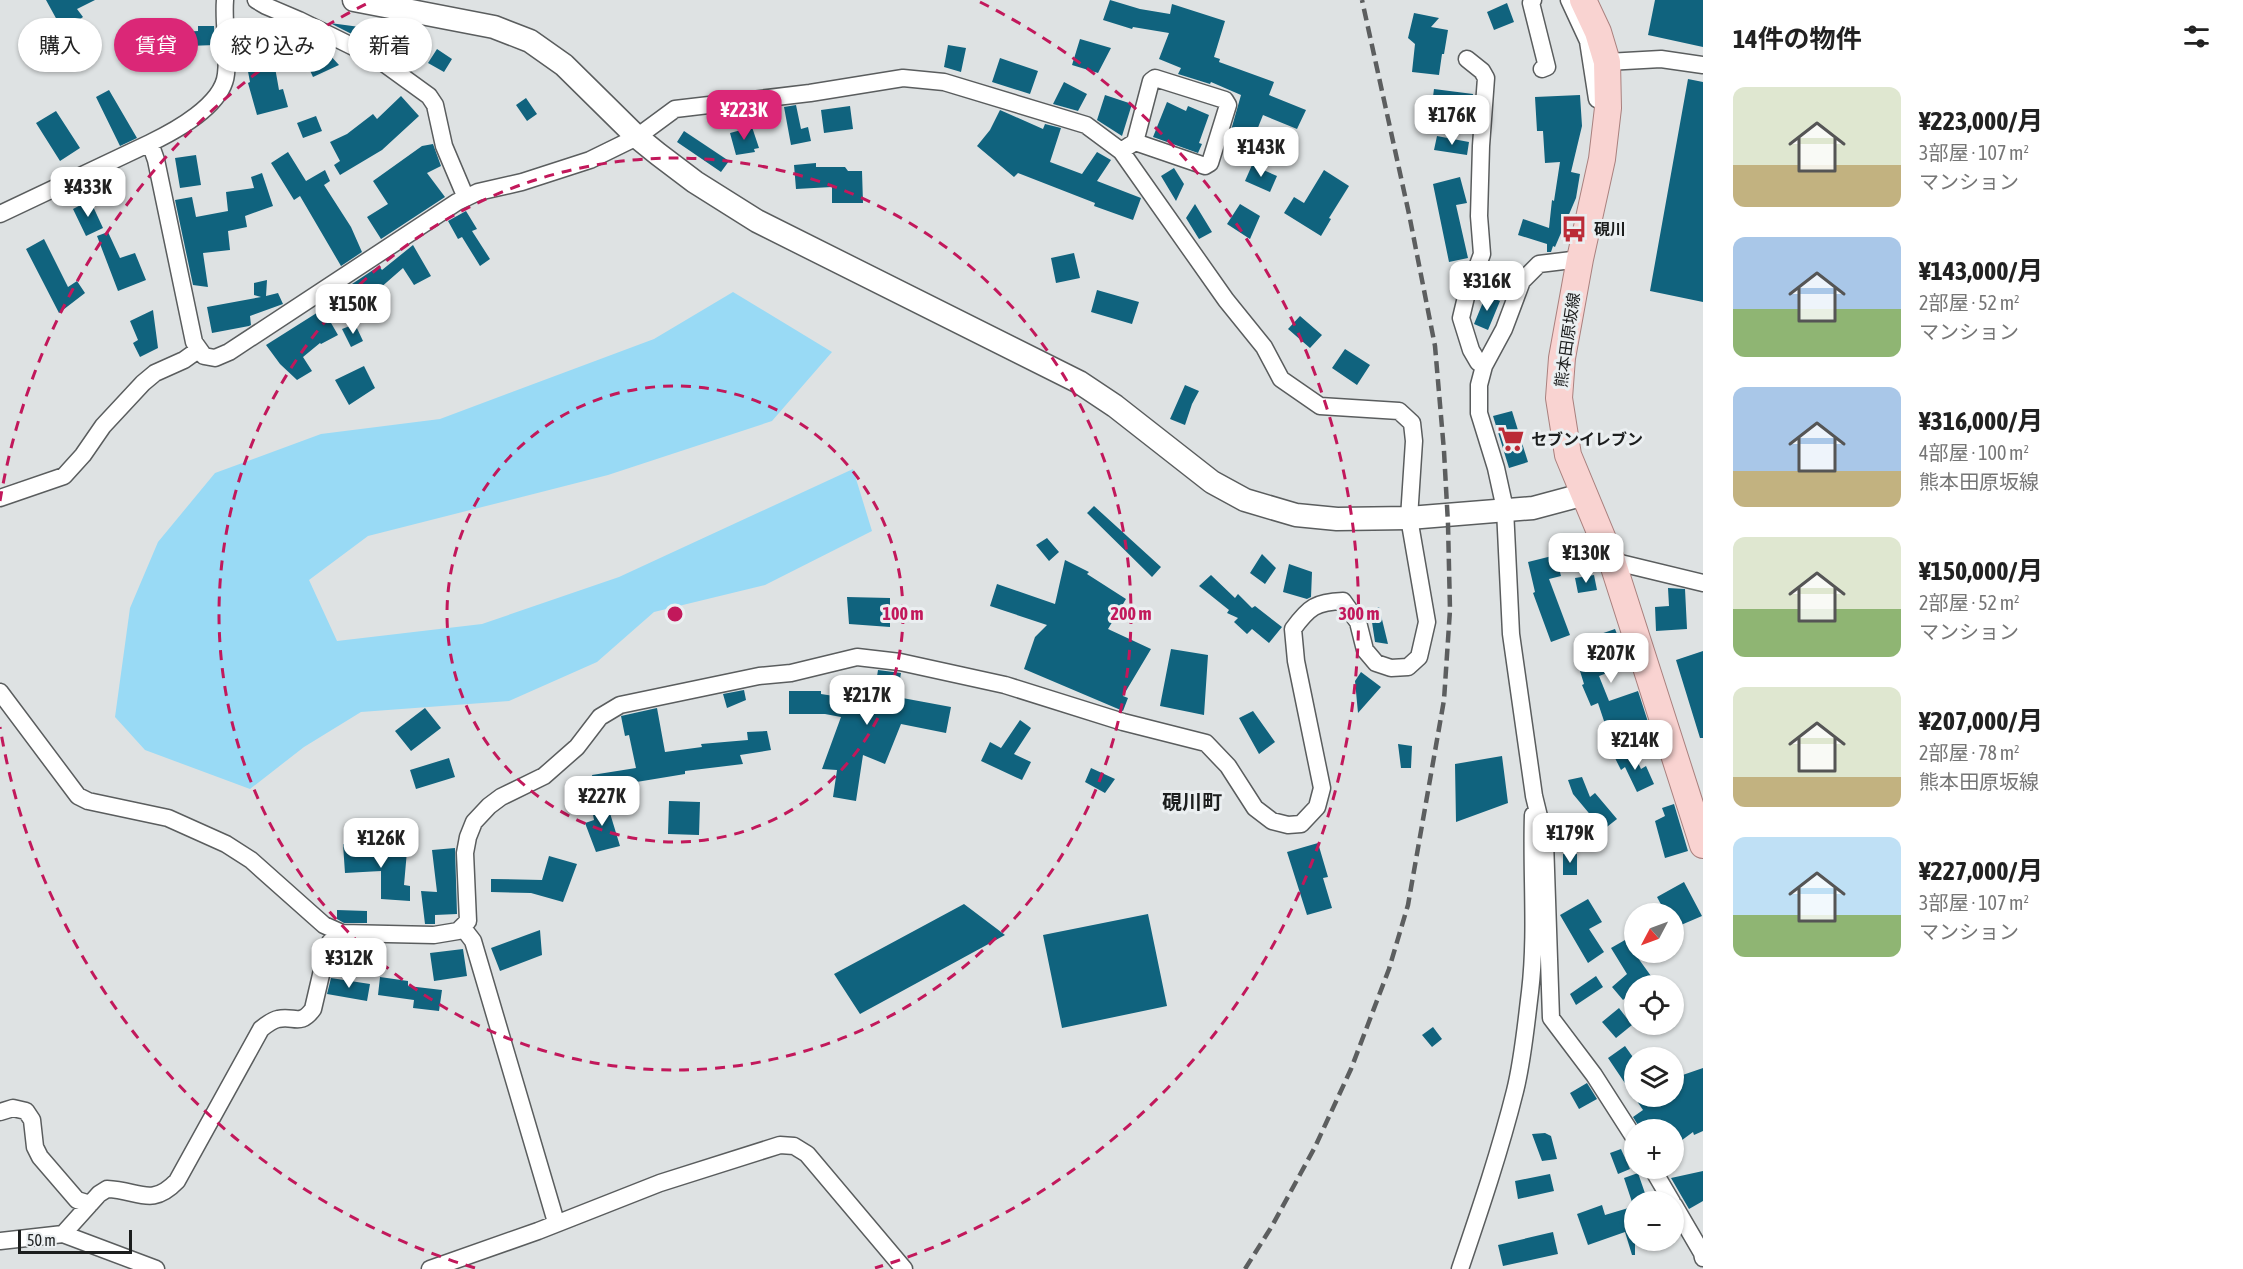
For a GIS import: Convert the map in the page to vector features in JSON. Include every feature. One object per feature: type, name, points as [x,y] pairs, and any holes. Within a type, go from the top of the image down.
[{"type":"main road","name":"熊本田原坂線","points":[[1583,0],[1598,32],[1607,62],[1608,108],[1602,159],[1562,358],[1559,398],[1568,455],[1612,561],[1703,845]]},
{"type":"street","points":[[0,214],[172,132],[194,117],[213,99],[225,81],[227,63],[223,19],[225,0]]},
{"type":"street","points":[[256,0],[378,59],[429,96],[435,105],[441,140],[466,198]]},
{"type":"street","points":[[354,0],[494,27],[530,41],[564,65],[637,137],[695,182],[757,221],[1079,381],[1115,406],[1212,482],[1245,500],[1296,515],[1337,519],[1409,518],[1533,508],[1585,494]]},
{"type":"street","points":[[1533,0],[1536,27],[1547,67],[1542,69]]},
{"type":"street","points":[[1569,0],[1588,41],[1593,62],[1597,100],[1593,135]]},
{"type":"street","points":[[1467,59],[1482,71],[1486,78],[1479,216],[1482,254],[1461,318],[1474,357],[1484,366]]},
{"type":"street","points":[[1607,62],[1661,59],[1703,65]]},
{"type":"street","points":[[150,143],[156,160],[194,342],[198,350],[209,358],[229,352],[466,198],[478,192],[568,168],[637,137],[675,109],[810,93],[903,78],[944,82],[1086,125],[1128,147],[1205,166],[1210,163],[1228,105],[1225,100],[1155,78],[1151,81],[1128,147]]},
{"type":"street","points":[[0,692],[78,796],[88,801],[168,818],[226,844],[251,860],[324,925],[342,933],[434,935],[454,932],[467,924],[469,917],[465,853],[474,822],[501,797],[544,776],[577,747],[600,717],[620,705],[759,676],[791,673],[857,657],[900,662],[1005,685],[1123,722],[1206,743],[1228,766],[1255,808],[1272,821],[1288,825],[1301,824],[1317,807],[1322,788],[1296,662],[1293,629],[1305,613],[1313,607],[1324,602],[1343,601],[1358,622],[1365,650],[1376,663],[1391,668],[1408,667],[1419,657],[1427,622],[1409,518],[1414,441],[1412,423],[1399,411],[1320,406],[1281,379],[1264,348],[1226,300],[1128,147]]},
{"type":"street","points":[[1580,260],[1539,264],[1522,281],[1504,329],[1484,366],[1479,385],[1479,413],[1496,468],[1505,509],[1511,634],[1534,796],[1545,841],[1551,1018],[1594,1075],[1624,1122]]},
{"type":"street","points":[[0,498],[64,476],[83,455],[108,419],[143,383],[155,373],[184,360],[198,350]]},
{"type":"street","points":[[1612,561],[1703,583]]},
{"type":"street","points":[[1460,1269],[1491,1178],[1515,1088],[1531,979],[1535,910],[1532,844],[1534,796]]},
{"type":"street","points":[[462,928],[473,941],[556,1222]]},
{"type":"street","points":[[63,1233],[107,1189],[152,1197],[165,1193],[177,1181],[261,1029],[278,1018],[299,1020],[307,1017],[313,1009],[327,949],[330,942],[342,933]]},
{"type":"street","points":[[0,1112],[14,1108],[26,1111],[32,1120],[35,1147],[40,1158],[77,1200],[90,1204]]},
{"type":"street","points":[[430,1269],[537,1231],[660,1183],[780,1145],[794,1146],[807,1154],[904,1269]]},
{"type":"street","points":[[1684,1222],[1703,1258]]},
{"type":"street","points":[[0,1240],[63,1233],[156,1269]]},
{"type":"shaded area","points":[[733,292],[832,352],[772,421],[608,475],[368,536],[309,580],[337,641],[482,624],[619,577],[853,469],[872,531],[765,585],[654,612],[597,662],[509,701],[361,712],[304,747],[250,789],[145,750],[115,717],[130,608],[158,542],[215,473],[321,434],[440,419],[654,339]]},
{"type":"building","points":[[46,0],[95,0],[77,9],[82,18],[56,18]]},
{"type":"building","points":[[1110,0],[1140,9],[1170,14],[1172,4],[1225,21],[1214,57],[1220,59],[1219,62],[1274,82],[1269,95],[1306,110],[1297,129],[1263,115],[1253,140],[1247,138],[1237,161],[1224,155],[1241,95],[1211,82],[1210,84],[1178,74],[1181,68],[1159,59],[1169,33],[1133,27],[1132,29],[1103,20]]},
{"type":"building","points":[[1655,0],[1703,0],[1703,47],[1648,35]]},
{"type":"building","points":[[1507,3],[1514,22],[1494,30],[1487,12]]},
{"type":"building","points":[[1414,13],[1439,18],[1431,27],[1448,30],[1439,75],[1412,72],[1415,44],[1408,38]]},
{"type":"building","points":[[336,24],[348,25],[348,32],[336,26]]},
{"type":"building","points":[[198,26],[210,26],[210,45],[198,46]]},
{"type":"building","points":[[1080,39],[1111,48],[1098,73],[1072,65]]},
{"type":"building","points":[[948,45],[966,48],[961,72],[944,67]]},
{"type":"building","points":[[437,49],[452,59],[444,72],[432,65],[432,57]]},
{"type":"building","points":[[1000,58],[1038,71],[1030,94],[992,82]]},
{"type":"building","points":[[248,72],[276,72],[279,90],[283,89],[288,107],[257,115],[248,83],[250,82]]},
{"type":"building","points":[[311,72],[324,72],[313,77]]},
{"type":"building","points":[[1688,79],[1703,82],[1703,302],[1650,291]]},
{"type":"building","points":[[1064,82],[1087,94],[1078,111],[1053,104]]},
{"type":"building","points":[[1434,89],[1473,94],[1470,119],[1439,116],[1440,107],[1432,104]]},
{"type":"building","points":[[109,90],[137,138],[120,146],[96,97]]},
{"type":"building","points":[[1105,95],[1132,104],[1122,136],[1097,120]]},
{"type":"building","points":[[1580,95],[1582,126],[1571,172],[1580,174],[1576,198],[1555,247],[1553,246],[1551,252],[1547,252],[1547,244],[1518,235],[1523,219],[1549,228],[1560,162],[1545,163],[1543,131],[1537,131],[1535,97]]},
{"type":"building","points":[[401,96],[419,116],[382,150],[340,175],[334,165],[340,161],[330,142],[347,134],[373,114],[377,119]]},
{"type":"building","points":[[526,98],[537,114],[527,121],[516,105]]},
{"type":"building","points":[[1167,102],[1186,111],[1188,106],[1209,115],[1199,143],[1202,144],[1198,153],[1153,137]]},
{"type":"building","points":[[796,105],[801,129],[808,127],[811,141],[791,145],[784,107]]},
{"type":"building","points":[[850,106],[853,129],[824,133],[821,110]]},
{"type":"building","points":[[1000,110],[1043,129],[1045,124],[1061,128],[1050,162],[1082,174],[1097,152],[1111,160],[1097,181],[1141,198],[1133,220],[1018,173],[1014,177],[977,146],[990,130]]},
{"type":"building","points":[[56,111],[80,148],[60,161],[36,123]]},
{"type":"building","points":[[316,116],[322,131],[303,138],[297,123]]},
{"type":"building","points":[[752,127],[759,148],[754,149],[755,152],[736,155],[730,133]]},
{"type":"building","points":[[684,131],[729,161],[721,172],[677,142]]},
{"type":"building","points":[[1437,136],[1469,142],[1467,155],[1434,150]]},
{"type":"building","points":[[433,144],[441,166],[427,173],[445,197],[381,239],[367,217],[388,204],[373,181],[422,146]]},
{"type":"building","points":[[288,152],[306,181],[325,170],[330,181],[324,185],[351,227],[362,252],[341,266],[300,196],[294,200],[271,163]]},
{"type":"building","points":[[196,155],[201,185],[180,188],[175,158]]},
{"type":"building","points":[[816,163],[816,167],[845,167],[848,171],[862,171],[863,203],[832,203],[832,187],[796,189],[794,165]]},
{"type":"building","points":[[1252,165],[1277,176],[1270,192],[1245,181]]},
{"type":"building","points":[[1174,168],[1184,184],[1176,201],[1161,176]]},
{"type":"building","points":[[1324,170],[1349,186],[1329,218],[1331,219],[1321,236],[1284,213],[1294,197],[1304,203]]},
{"type":"building","points":[[262,173],[273,206],[245,216],[247,227],[228,231],[230,250],[203,253],[208,287],[193,285],[175,200],[192,197],[196,217],[228,211],[226,192],[254,188],[251,177]]},
{"type":"building","points":[[1460,177],[1467,203],[1456,205],[1468,258],[1449,262],[1433,184]]},
{"type":"building","points":[[90,200],[103,228],[86,236],[73,209]]},
{"type":"building","points":[[1195,204],[1212,232],[1199,239],[1186,218]]},
{"type":"building","points":[[1240,204],[1260,216],[1250,239],[1227,224]]},
{"type":"building","points":[[466,211],[477,229],[472,231],[490,259],[480,266],[462,237],[458,239],[448,221]]},
{"type":"building","points":[[108,232],[120,258],[135,253],[146,280],[118,291],[97,236]]},
{"type":"building","points":[[44,239],[68,287],[77,281],[85,293],[59,313],[26,249]]},
{"type":"building","points":[[413,245],[431,276],[414,285],[403,268],[363,303],[349,286],[379,266],[382,270]]},
{"type":"building","points":[[1074,253],[1080,278],[1056,283],[1051,258]]},
{"type":"building","points":[[1499,275],[1511,280],[1506,294],[1493,289]]},
{"type":"building","points":[[267,280],[266,296],[278,293],[283,304],[250,316],[251,325],[249,326],[212,333],[207,307],[261,297],[254,295],[254,283]]},
{"type":"building","points":[[1097,290],[1139,302],[1132,324],[1091,312]]},
{"type":"building","points":[[1486,295],[1500,301],[1488,330],[1474,324]]},
{"type":"building","points":[[323,309],[338,335],[320,343],[303,357],[312,371],[297,380],[280,364],[266,345]]},
{"type":"building","points":[[153,310],[158,348],[140,357],[133,343],[138,340],[130,321]]},
{"type":"building","points":[[1300,316],[1322,335],[1310,348],[1288,329]]},
{"type":"building","points":[[355,324],[363,341],[351,347],[342,329]]},
{"type":"building","points":[[1345,349],[1370,365],[1357,385],[1332,368]]},
{"type":"building","points":[[364,366],[375,388],[349,405],[335,380]]},
{"type":"building","points":[[1185,385],[1199,391],[1185,425],[1170,419]]},
{"type":"building","name":"セブンイレブン","points":[[1512,411],[1528,462],[1509,468],[1493,416]]},
{"type":"building","points":[[1094,506],[1161,567],[1152,577],[1087,513]]},
{"type":"building","points":[[1047,538],[1059,552],[1049,561],[1036,545]]},
{"type":"building","points":[[1262,554],[1276,568],[1265,584],[1250,573]]},
{"type":"building","points":[[1556,555],[1561,576],[1549,579],[1570,635],[1551,642],[1533,593],[1535,592],[1528,562]]},
{"type":"building","points":[[1065,560],[1089,572],[1087,574],[1126,599],[1108,629],[1151,649],[1123,696],[1128,698],[1123,711],[1024,669],[1035,637],[1047,625],[990,606],[997,584],[1055,604]]},
{"type":"building","points":[[1289,564],[1312,572],[1311,597],[1307,599],[1283,592]]},
{"type":"building","points":[[1211,575],[1235,598],[1238,594],[1252,608],[1255,606],[1282,627],[1269,643],[1252,629],[1247,634],[1234,622],[1238,618],[1227,613],[1229,610],[1199,586]]},
{"type":"building","points":[[1594,575],[1597,590],[1578,593],[1575,578]]},
{"type":"building","points":[[1668,588],[1685,589],[1687,629],[1656,631],[1655,607],[1669,606]]},
{"type":"building","points":[[847,597],[890,598],[890,627],[849,624]]},
{"type":"building","points":[[1379,607],[1388,644],[1375,642],[1370,609]]},
{"type":"building","points":[[1615,629],[1629,665],[1599,676],[1609,701],[1638,691],[1648,722],[1609,736],[1598,703],[1591,706],[1582,685],[1584,684],[1580,671],[1591,668],[1586,639]]},
{"type":"building","points":[[1171,649],[1208,655],[1204,715],[1160,706]]},
{"type":"building","points":[[1703,651],[1703,738],[1700,738],[1676,660]]},
{"type":"building","points":[[878,670],[901,673],[897,697],[951,707],[946,733],[901,724],[885,764],[863,755],[856,801],[833,797],[837,770],[822,769],[841,717],[825,714],[789,714],[789,691],[821,691],[821,694],[873,702]]},
{"type":"building","points":[[1361,672],[1381,687],[1358,713],[1355,681]]},
{"type":"building","points":[[744,690],[746,700],[727,708],[723,694]]},
{"type":"building","points":[[425,708],[441,728],[411,751],[395,731]]},
{"type":"building","points":[[657,708],[665,752],[702,747],[701,744],[748,740],[747,732],[767,731],[771,750],[740,755],[743,764],[685,771],[685,774],[594,789],[592,775],[636,768],[629,735],[625,736],[621,716]]},
{"type":"building","points":[[1253,711],[1275,742],[1259,754],[1239,718]]},
{"type":"building","points":[[1020,720],[1031,728],[1014,754],[1031,762],[1022,780],[981,761],[990,742],[1001,748]]},
{"type":"building","points":[[1398,744],[1412,746],[1411,768],[1401,768]]},
{"type":"building","points":[[1632,750],[1641,769],[1646,766],[1654,784],[1637,792],[1625,767],[1621,770],[1615,758]]},
{"type":"building","points":[[1502,756],[1508,803],[1456,822],[1455,764]]},
{"type":"building","points":[[449,758],[455,777],[416,789],[410,770]]},
{"type":"building","points":[[1091,768],[1115,779],[1105,793],[1085,782]]},
{"type":"building","points":[[1582,777],[1590,797],[1595,793],[1617,819],[1603,830],[1573,794],[1568,780]]},
{"type":"building","points":[[590,799],[606,800],[620,846],[596,852],[585,823],[594,820]]},
{"type":"building","points":[[669,801],[700,802],[699,835],[668,834]]},
{"type":"building","points":[[1674,804],[1688,851],[1665,858],[1655,821],[1665,816],[1662,808]]},
{"type":"building","points":[[1318,843],[1328,877],[1323,878],[1332,908],[1307,915],[1287,852]]},
{"type":"building","points":[[343,844],[389,854],[389,849],[407,851],[404,885],[410,886],[410,901],[381,899],[381,871],[345,873]]},
{"type":"building","points":[[455,848],[457,914],[435,915],[435,924],[425,924],[421,891],[437,892],[432,850]]},
{"type":"building","points":[[1563,854],[1577,854],[1577,875],[1563,875]]},
{"type":"building","points":[[549,856],[577,864],[563,902],[531,893],[491,892],[491,879],[542,880]]},
{"type":"building","points":[[1684,882],[1702,916],[1684,924],[1684,903],[1660,903],[1657,897]]},
{"type":"building","points":[[1588,899],[1602,922],[1589,929],[1604,952],[1588,963],[1560,915]]},
{"type":"building","points":[[964,904],[1005,935],[860,1014],[834,974]]},
{"type":"building","points":[[337,910],[367,911],[367,923],[344,923],[337,919]]},
{"type":"building","points":[[1148,914],[1167,1006],[1062,1028],[1043,935]]},
{"type":"building","points":[[540,930],[542,955],[500,971],[491,948]]},
{"type":"building","points":[[1624,941],[1624,963],[1642,963],[1650,975],[1626,975],[1611,948]]},
{"type":"building","points":[[463,949],[467,976],[434,981],[430,953]]},
{"type":"building","points":[[1596,976],[1603,987],[1576,1005],[1570,994]]},
{"type":"building","points":[[380,977],[408,981],[408,986],[442,990],[439,1011],[413,1008],[414,1000],[378,995]]},
{"type":"building","points":[[1624,977],[1624,999],[1623,1000],[1612,987]]},
{"type":"building","points":[[331,978],[370,984],[367,1001],[327,994]]},
{"type":"building","points":[[1619,1008],[1624,1015],[1624,1032],[1616,1038],[1602,1022]]},
{"type":"building","points":[[1433,1027],[1442,1039],[1432,1047],[1422,1035]]},
{"type":"building","points":[[1626,1047],[1624,1082],[1608,1058]]},
{"type":"building","points":[[1703,1068],[1703,1131],[1694,1135],[1693,1132],[1684,1139],[1684,1119],[1634,1119],[1633,1117],[1643,1110],[1641,1107],[1684,1107],[1684,1075]]},
{"type":"building","points":[[1587,1083],[1597,1099],[1579,1109],[1570,1093]]},
{"type":"building","points":[[1545,1133],[1551,1136],[1557,1159],[1542,1161],[1532,1134]]},
{"type":"building","points":[[1621,1149],[1624,1156],[1624,1172],[1618,1174],[1610,1153]]},
{"type":"building","points":[[1703,1171],[1703,1201],[1689,1209],[1684,1200],[1684,1191],[1679,1191],[1672,1179],[1684,1179],[1684,1175]]},
{"type":"building","points":[[1550,1174],[1554,1191],[1518,1199],[1515,1181]]},
{"type":"building","points":[[1624,1179],[1640,1179],[1644,1191],[1628,1191]]},
{"type":"building","points":[[1602,1205],[1605,1215],[1624,1209],[1624,1232],[1588,1245],[1577,1214]]},
{"type":"building","points":[[1553,1232],[1558,1254],[1503,1266],[1498,1245]]},
{"type":"railway","points":[[1245,1269],[1272,1226],[1315,1147],[1351,1069],[1389,969],[1408,905],[1444,700],[1450,610],[1448,524],[1435,346],[1409,214],[1362,0]]},
{"type":"place","name":"硯川","points":[[1574,229]]},
{"type":"place","name":"セブンイレブン","points":[[1511,439]]},
{"type":"district","name":"硯川町","points":[[1192,801]]}]
